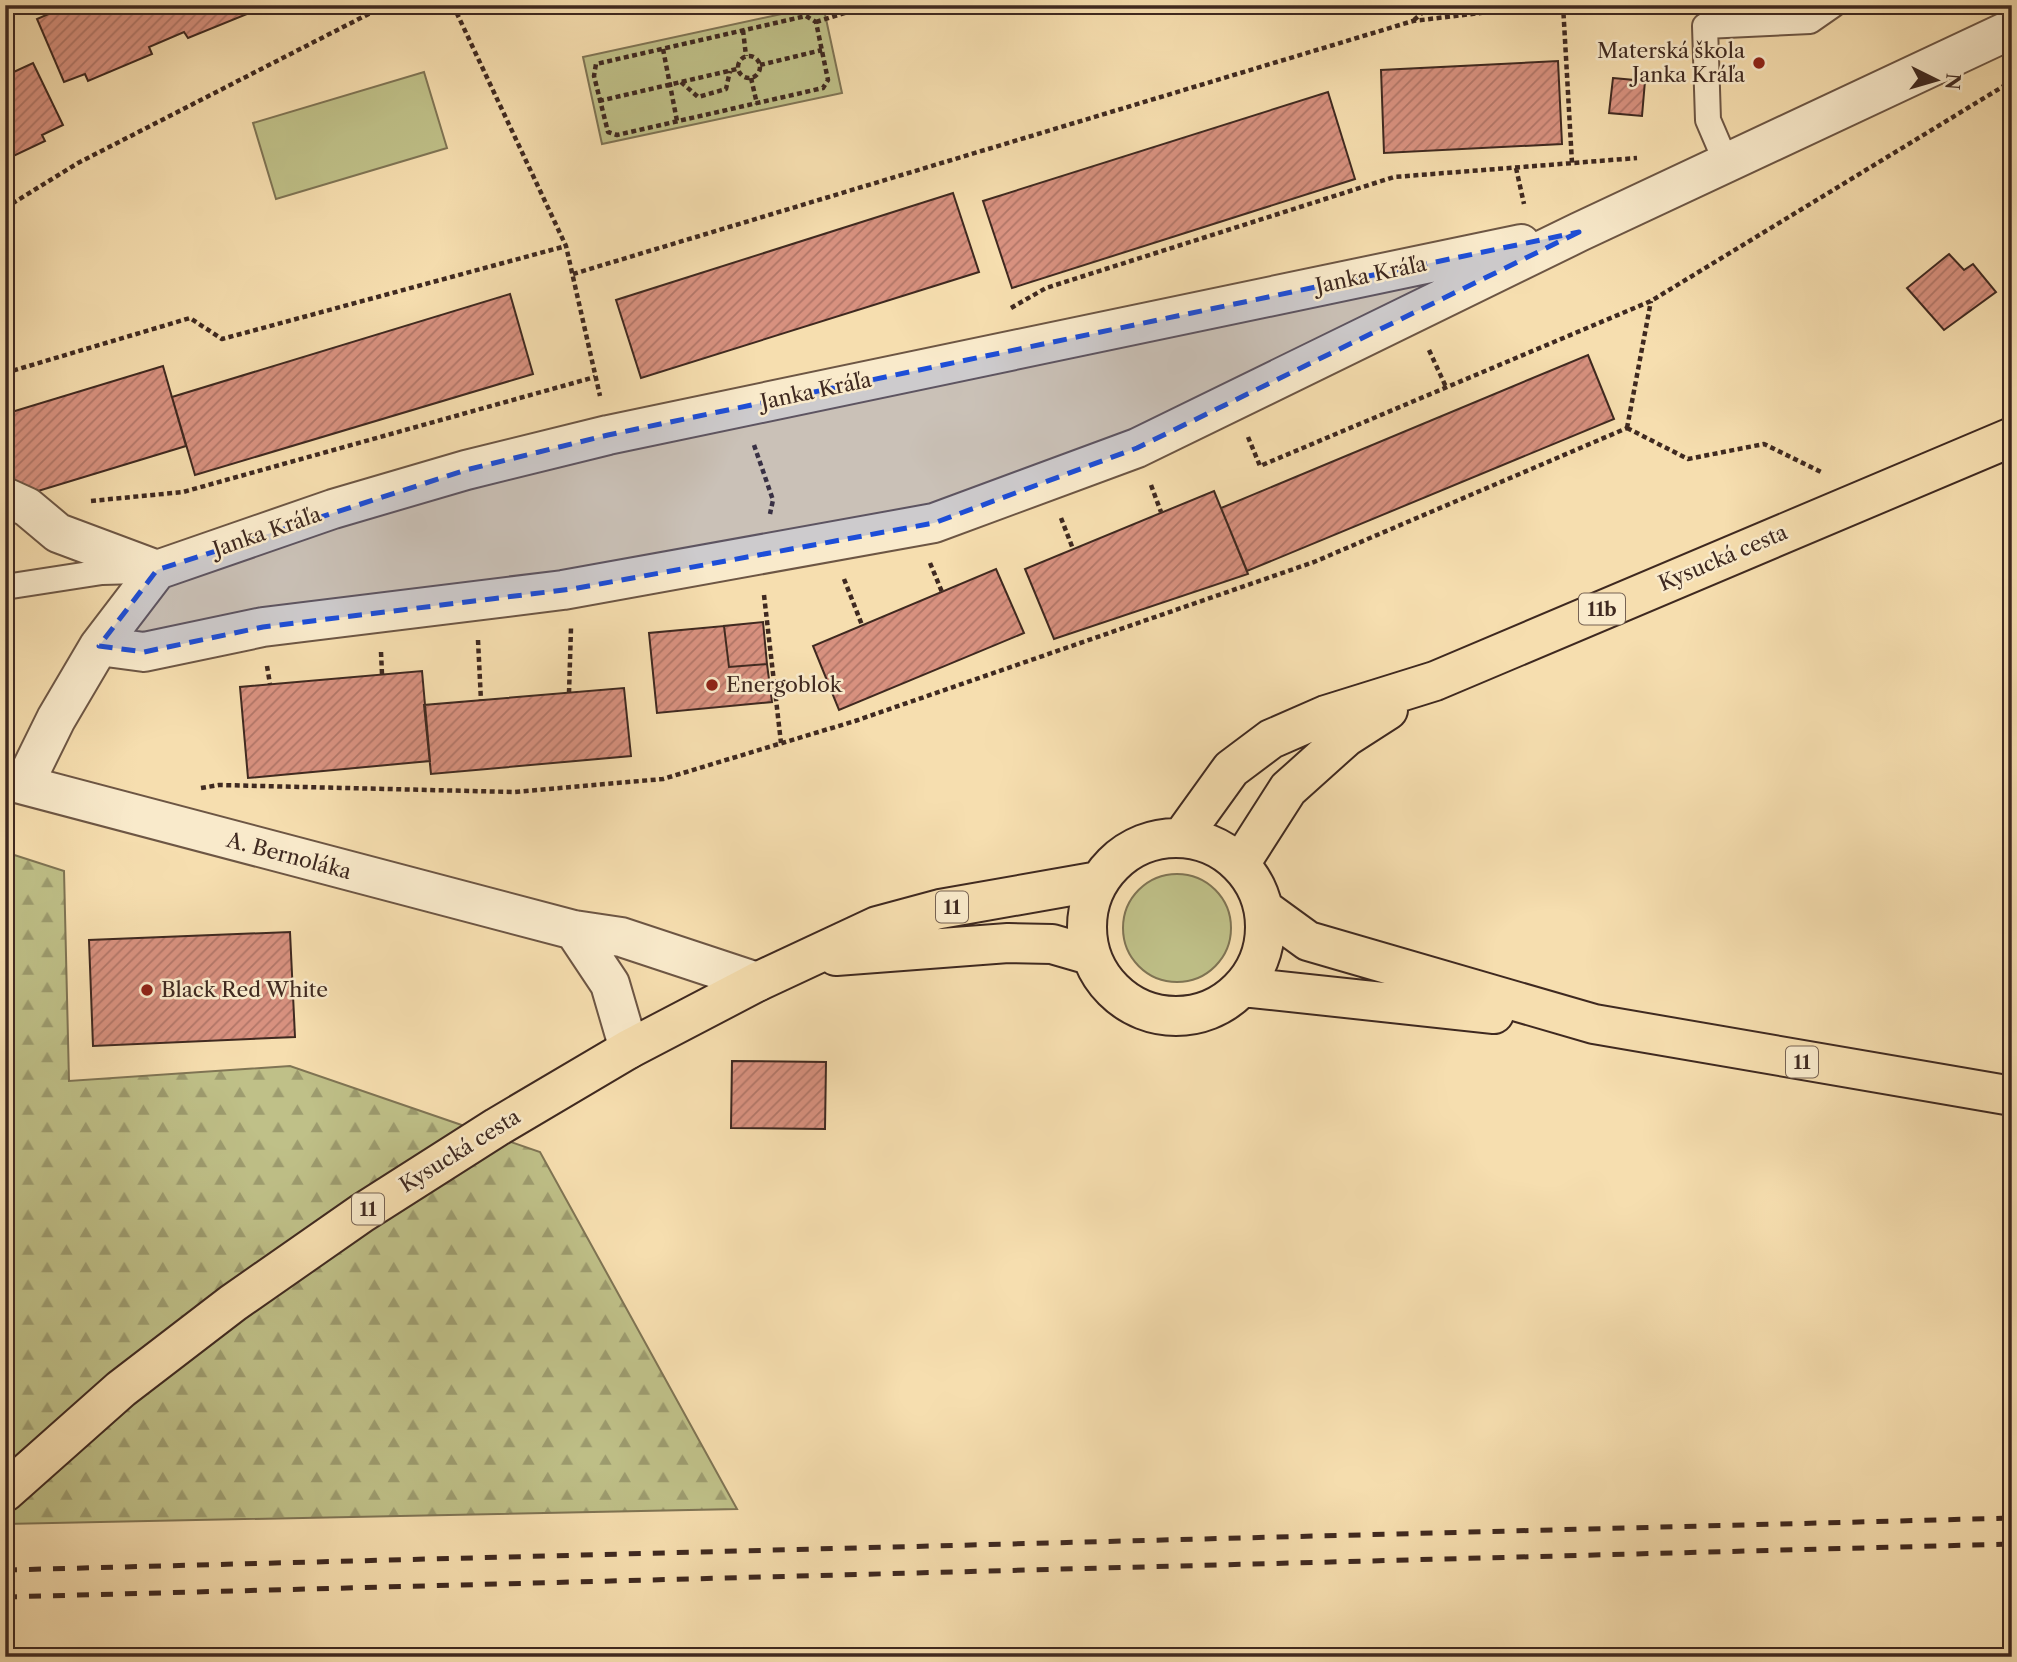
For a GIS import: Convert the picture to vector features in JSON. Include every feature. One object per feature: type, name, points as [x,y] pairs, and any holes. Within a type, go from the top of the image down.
[{"type":"main road","name":"Kysucká cesta","points":[[1182,837],[1231,769],[1271,739],[1326,715],[1435,681],[2012,437]]},
{"type":"main road","name":"Kysucká cesta","points":[[1240,864],[1288,789],[1314,764],[1346,737],[1435,681]]},
{"type":"main road","name":"11","points":[[1182,837],[1213,845],[1240,864],[1255,885],[1264,909],[1265,934],[1258,962],[1243,987],[1222,1005],[1197,1015],[1157,1015],[1144,1012],[1120,998],[1102,979],[1090,955],[1086,917],[1099,881],[1114,862],[1134,848],[1157,839],[1182,837]]},
{"type":"main road","name":"Kysucká cesta","points":[[5,1492],[121,1389],[233,1303],[362,1213],[629,1049],[757,982],[877,926],[940,909],[1099,881]]},
{"type":"main road","name":"11","points":[[1264,909],[1308,941],[1594,1024]]},
{"type":"main road","name":"Kysucká cesta","points":[[813,958],[1008,943],[1052,944],[1090,955]]},
{"type":"main road","name":"11","points":[[1243,987],[1594,1024],[2012,1096]]},
{"type":"street","name":"Janka Kráľa","points":[[100,646],[144,652],[262,627],[572,589],[934,523],[1137,448],[1579,232],[2012,29]]},
{"type":"street","name":"Janka Kráľa","points":[[158,570],[346,505],[466,470],[608,435],[1579,232]]},
{"type":"street","points":[[15,782],[100,646],[158,570],[58,533],[16,502]]},
{"type":"street","name":"A. Bernoláka","points":[[15,782],[574,930],[621,937],[757,982]]},
{"type":"street","points":[[574,930],[610,984],[629,1049]]},
{"type":"lane","points":[[1726,162],[1708,120],[1705,26],[1810,21],[1833,5]]},
{"type":"lane","points":[[5,587],[102,572],[158,570]]},
{"type":"path","points":[[5,208],[78,163],[386,5]]},
{"type":"path","points":[[453,5],[566,246],[608,435]]},
{"type":"path","points":[[816,22],[870,5]]},
{"type":"path","points":[[1413,21],[1431,5]]},
{"type":"path","points":[[573,274],[1413,21],[1547,5]]},
{"type":"path","points":[[1563,5],[1572,163]]},
{"type":"path","points":[[806,16],[816,22],[828,80],[825,86],[757,104],[612,134],[605,127],[594,76],[596,64],[806,16]]},
{"type":"path","points":[[743,30],[746,56]]},
{"type":"path","points":[[663,48],[677,121]]},
{"type":"path","points":[[760,65],[822,50]]},
{"type":"path","points":[[746,56],[754,57],[760,65],[758,73],[751,78],[741,76],[737,69],[738,63],[746,56]]},
{"type":"path","points":[[599,102],[737,69]]},
{"type":"path","points":[[680,82],[695,97],[710,95],[726,89],[730,71]]},
{"type":"path","points":[[751,78],[757,104]]},
{"type":"path","points":[[1260,466],[1651,301],[2012,81]]},
{"type":"path","points":[[1000,314],[1046,288],[1394,177],[1640,158]]},
{"type":"path","points":[[5,373],[190,318],[222,339],[566,246]]},
{"type":"path","points":[[1627,428],[1651,301]]},
{"type":"path","points":[[16,502],[183,492],[596,377]]},
{"type":"path","points":[[741,407],[773,500],[760,555],[781,743]]},
{"type":"path","points":[[1627,428],[1688,459],[1764,444],[1823,473]]},
{"type":"path","points":[[192,789],[219,785],[514,792],[663,779],[855,721],[1314,562],[1627,428]]},
{"type":"path","points":[[830,542],[862,625]]},
{"type":"path","points":[[569,693],[572,589]]},
{"type":"path","points":[[476,601],[481,701]]},
{"type":"highlighted area","points":[[1579,232],[1137,448],[934,523],[572,589],[263,627],[144,652],[99,646],[157,570],[466,470],[608,435]]},
{"type":"green space","points":[[823,5],[842,93],[602,144],[583,57]]},
{"type":"green space","points":[[424,72],[447,148],[276,199],[253,123]]},
{"type":"green space","points":[[5,852],[64,871],[69,1081],[290,1066],[540,1152],[737,1509],[5,1524]]},
{"type":"green space","points":[[1177,874],[1198,878],[1215,890],[1227,907],[1231,928],[1227,949],[1215,966],[1198,978],[1177,982],[1156,978],[1139,966],[1127,949],[1123,928],[1127,907],[1139,890],[1156,878]]},
{"type":"building","points":[[69,5],[249,5],[252,12],[188,38],[184,32],[149,47],[152,54],[88,81],[85,74],[64,82],[37,19]]},
{"type":"building","points":[[1689,5],[1784,5],[1784,10],[1689,11]]},
{"type":"building","points":[[1558,61],[1562,144],[1384,153],[1381,70]]},
{"type":"building","points":[[33,63],[63,125],[42,135],[45,141],[5,160],[5,76]]},
{"type":"building","points":[[1613,78],[1645,81],[1642,116],[1609,113]]},
{"type":"building","points":[[1328,92],[1355,179],[1012,288],[983,201]]},
{"type":"building","points":[[953,193],[979,272],[641,378],[616,300]]},
{"type":"building","points":[[1949,254],[1964,270],[1973,264],[1996,292],[1944,330],[1907,288]]},
{"type":"building","points":[[510,294],[533,374],[195,475],[172,397]]},
{"type":"building","points":[[1588,355],[1614,419],[1247,571],[1221,508]]},
{"type":"building","points":[[163,366],[186,446],[15,498],[5,464],[5,414]]},
{"type":"building","points":[[1214,491],[1248,574],[1054,639],[1025,569]]},
{"type":"building","points":[[996,569],[1024,633],[839,710],[813,646]]},
{"type":"building","points":[[763,622],[767,664],[729,667],[724,626]]},
{"type":"building","name":"Energoblok","points":[[724,626],[729,667],[767,664],[772,702],[657,713],[649,633]]},
{"type":"building","points":[[422,671],[430,761],[248,778],[240,687]]},
{"type":"building","points":[[624,688],[631,756],[431,774],[424,705]]},
{"type":"building","points":[[290,932],[295,1037],[93,1046],[89,940]]},
{"type":"building","points":[[732,1061],[826,1062],[825,1129],[731,1128]]},
{"type":"railway","points":[[5,1570],[2012,1518]]},
{"type":"railway","points":[[5,1597],[2012,1544]]},
{"type":"place","name":"Materská škola Janka Kráľa","points":[[1759,63]]},
{"type":"place","name":"Energoblok","points":[[712,685]]},
{"type":"place","name":"Black Red White","points":[[147,990]]}]
